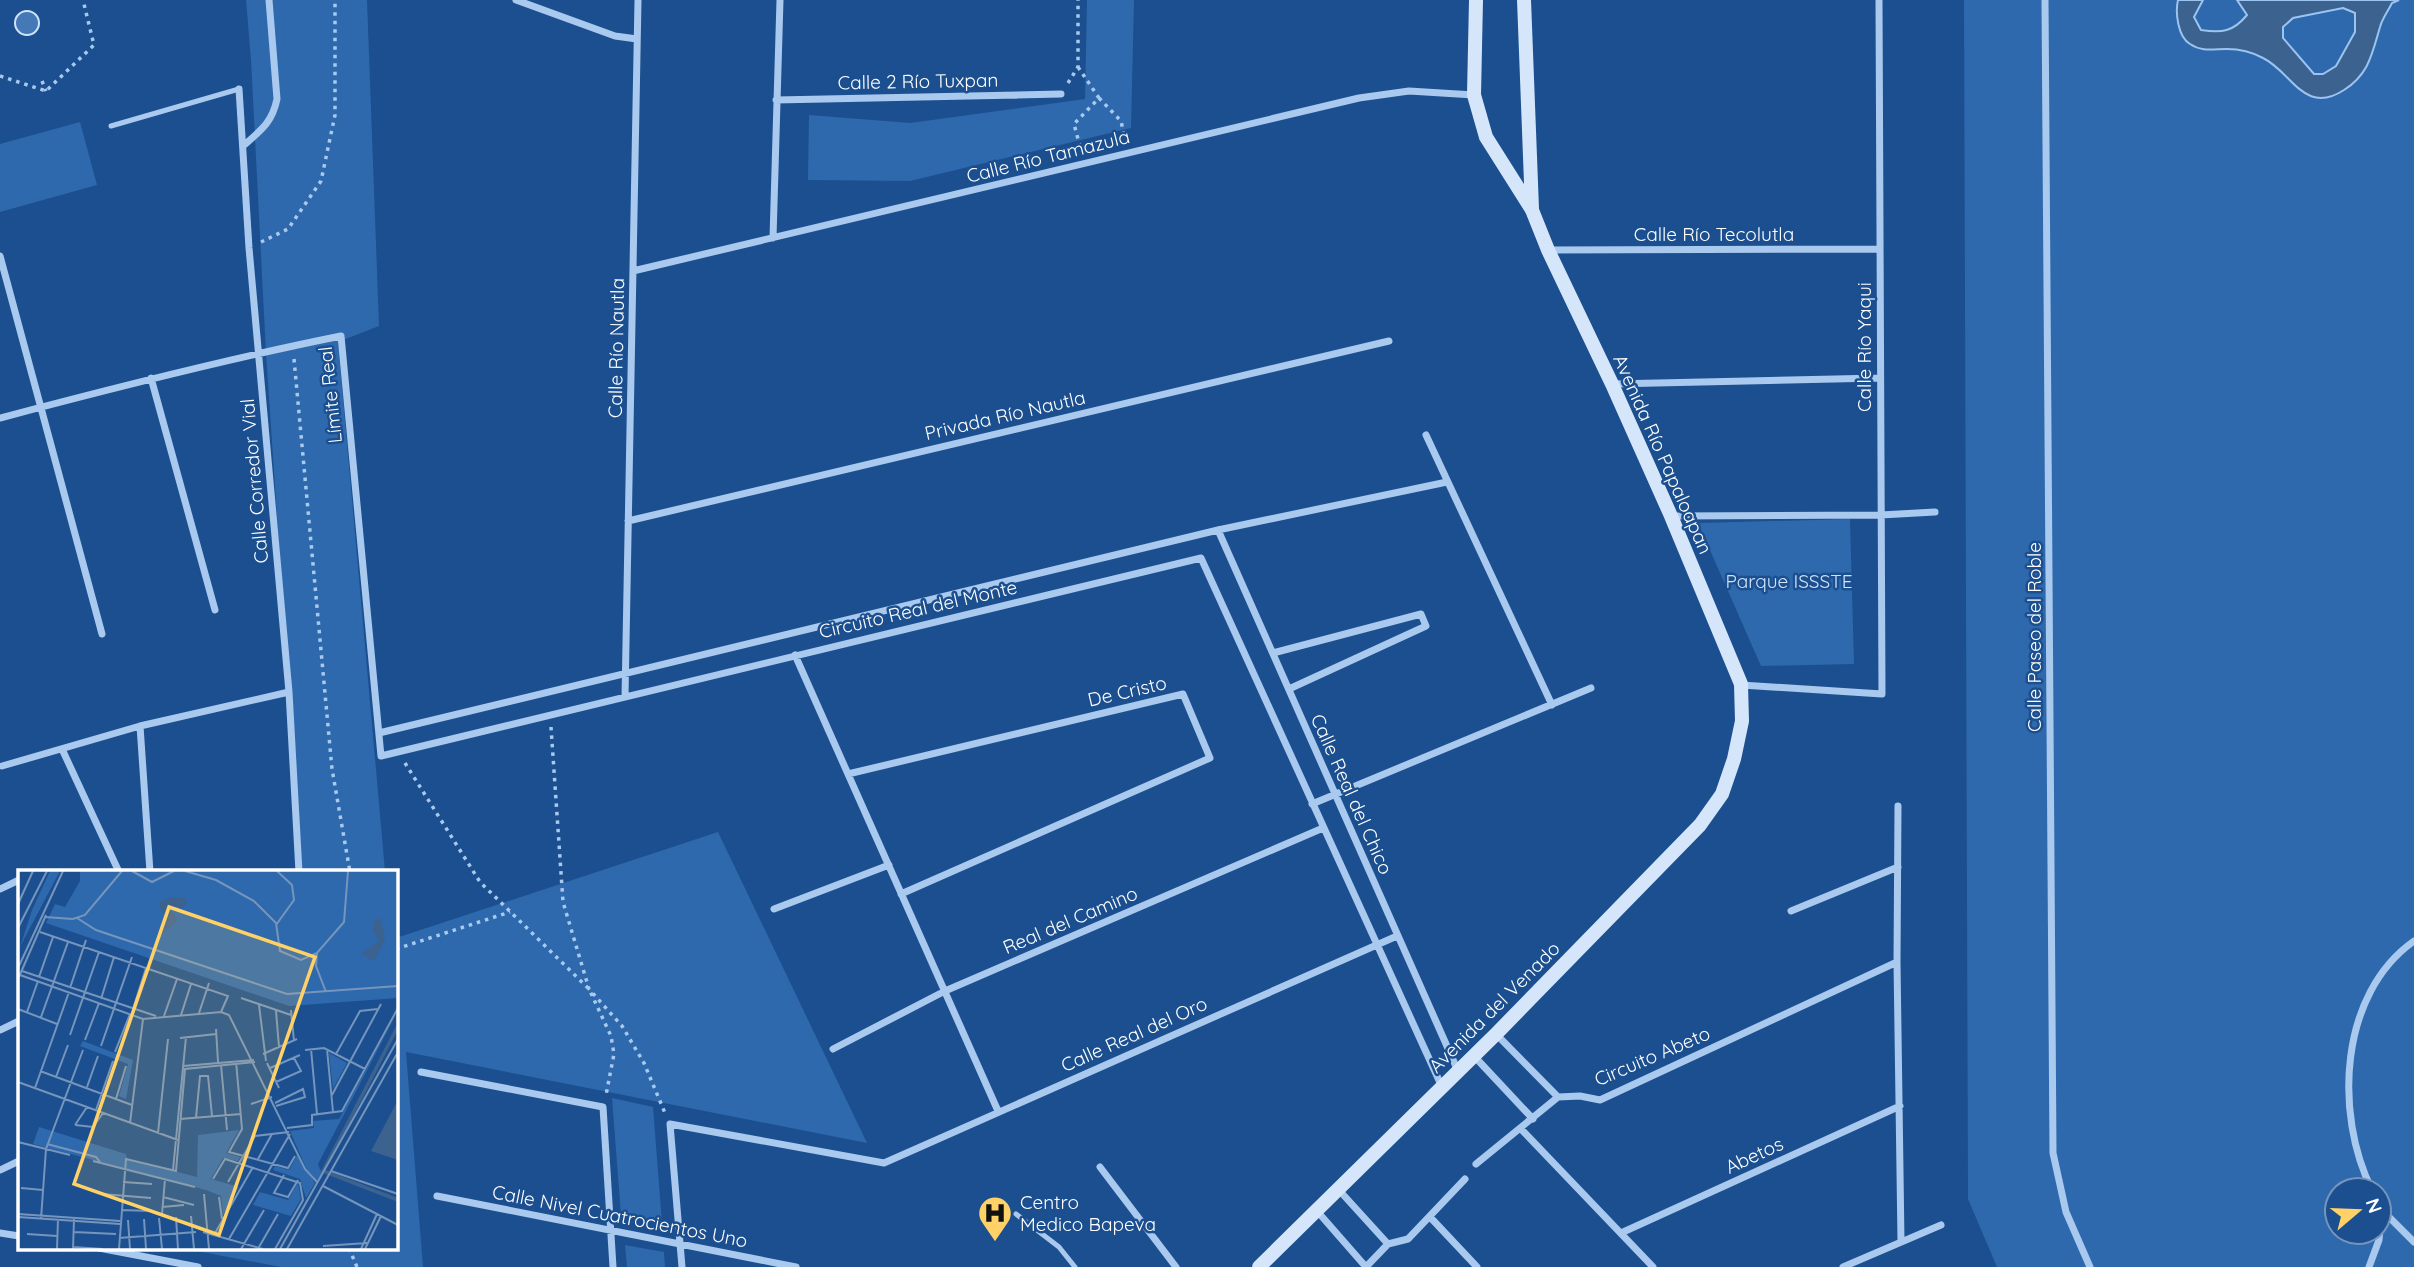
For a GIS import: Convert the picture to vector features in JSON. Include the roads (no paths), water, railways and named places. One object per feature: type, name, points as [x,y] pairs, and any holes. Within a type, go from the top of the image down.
[{"type":"street","points":[[243,146],[274,114],[277,99],[269,0]]},
{"type":"street","points":[[516,0],[615,36],[637,39]]},
{"type":"street","name":"Calle Río Nautla","points":[[625,696],[638,0]]},
{"type":"street","points":[[773,238],[780,0]]},
{"type":"street","name":"Avenida Río Papaloapan","points":[[1476,0],[1474,95],[1486,137],[1532,210],[1671,516],[1741,684],[1742,721],[1734,759]]},
{"type":"street","name":"Avenida Río Papaloapan","points":[[1524,0],[1532,210]]},
{"type":"street","name":"Calle Río Yaqui","points":[[1741,684],[1882,694],[1879,0]]},
{"type":"street","name":"Calle Paseo del Roble","points":[[2045,0],[2053,1153],[2066,1212],[2090,1267]]},
{"type":"street","name":"Calle Corredor Vial","points":[[239,89],[249,248],[289,692],[299,870]]},
{"type":"street","name":"Calle Río Tamazula","points":[[633,271],[1359,98],[1409,91],[1474,95]]},
{"type":"street","name":"Calle 2 Río Tuxpan","points":[[776,100],[1061,94]]},
{"type":"street","name":"Calle Río Tecolutla","points":[[1548,250],[1880,249]]},
{"type":"street","points":[[0,256],[102,634]]},
{"type":"street","name":"Límite Real","points":[[0,418],[150,378],[341,336],[381,756]]},
{"type":"street","name":"Privada Río Nautla","points":[[628,521],[1389,341]]},
{"type":"street","points":[[150,378],[215,610]]},
{"type":"street","points":[[1612,384],[1880,378]]},
{"type":"street","points":[[1426,435],[1552,705]]},
{"type":"street","name":"Circuito Real del Monte","points":[[379,733],[1219,530],[1447,482]]},
{"type":"street","points":[[1671,516],[1881,515],[1935,512]]},
{"type":"street","name":"Calle Real del Chico","points":[[1219,530],[1458,1071]]},
{"type":"street","name":"Circuito Real del Monte","points":[[381,756],[1201,558],[1442,1087]]},
{"type":"street","points":[[1273,653],[1421,614],[1426,626],[1289,690]]},
{"type":"street","points":[[795,655],[998,1111]]},
{"type":"street","points":[[1312,804],[1591,688]]},
{"type":"street","points":[[2,766],[141,726],[289,692]]},
{"type":"street","name":"De Cristo","points":[[848,774],[1182,694],[1210,758],[901,894]]},
{"type":"street","points":[[141,726],[150,870]]},
{"type":"street","points":[[62,750],[118,870]]},
{"type":"street","name":"Avenida del Venado","points":[[1259,1267],[1496,1034],[1700,825],[1722,794],[1734,759]]},
{"type":"street","points":[[1898,806],[1901,1241]]},
{"type":"street","name":"Real del Camino","points":[[833,1049],[945,991],[1323,828]]},
{"type":"street","points":[[775,909],[889,865]]},
{"type":"street","points":[[1791,911],[1898,867]]},
{"type":"street","points":[[0,889],[18,880]]},
{"type":"street","name":"Calle Real del Oro","points":[[680,1245],[670,1125],[884,1163],[1397,936]]},
{"type":"street","points":[[2365,1176],[2351,1125],[2348,1077],[2357,1027],[2375,983],[2414,941]]},
{"type":"street","name":"Circuito Abeto","points":[[1558,1097],[1580,1096],[1600,1100],[1897,962]]},
{"type":"street","points":[[0,1030],[18,1021]]},
{"type":"street","points":[[1476,1164],[1558,1097],[1496,1034]]},
{"type":"street","points":[[1473,1056],[1533,1119]]},
{"type":"street","points":[[421,1072],[603,1107],[613,1267]]},
{"type":"street","name":"Abetos","points":[[1621,1233],[1900,1106]]},
{"type":"street","points":[[1521,1129],[1653,1267]]},
{"type":"street","points":[[0,1170],[18,1161]]},
{"type":"street","points":[[1100,1167],[1176,1267]]},
{"type":"street","points":[[1317,1210],[1366,1267],[1388,1244],[1408,1240],[1465,1179]]},
{"type":"street","points":[[1338,1189],[1388,1244]]},
{"type":"street","name":"Calle Nivel Cuatrocientos Uno","points":[[437,1196],[796,1267]]},
{"type":"street","points":[[1430,1217],[1477,1267]]},
{"type":"street","points":[[2393,1220],[2414,1242]]},
{"type":"street","points":[[1843,1267],[1941,1225]]},
{"type":"street","points":[[0,1233],[18,1236]]},
{"type":"street","points":[[680,1245],[682,1267]]},
{"type":"street","points":[[2369,1267],[2377,1246]]},
{"type":"street","points":[[122,1250],[198,1267]]},
{"type":"lane","points":[[111,126],[239,89]]},
{"type":"lane","points":[[1016,1214],[1059,1247],[1075,1267]]},
{"type":"place","name":"Centro Medico Bapeva","points":[[995,1243]]},
{"type":"park label","name":"Parque ISSSTE","points":[[1789,581]]}]
